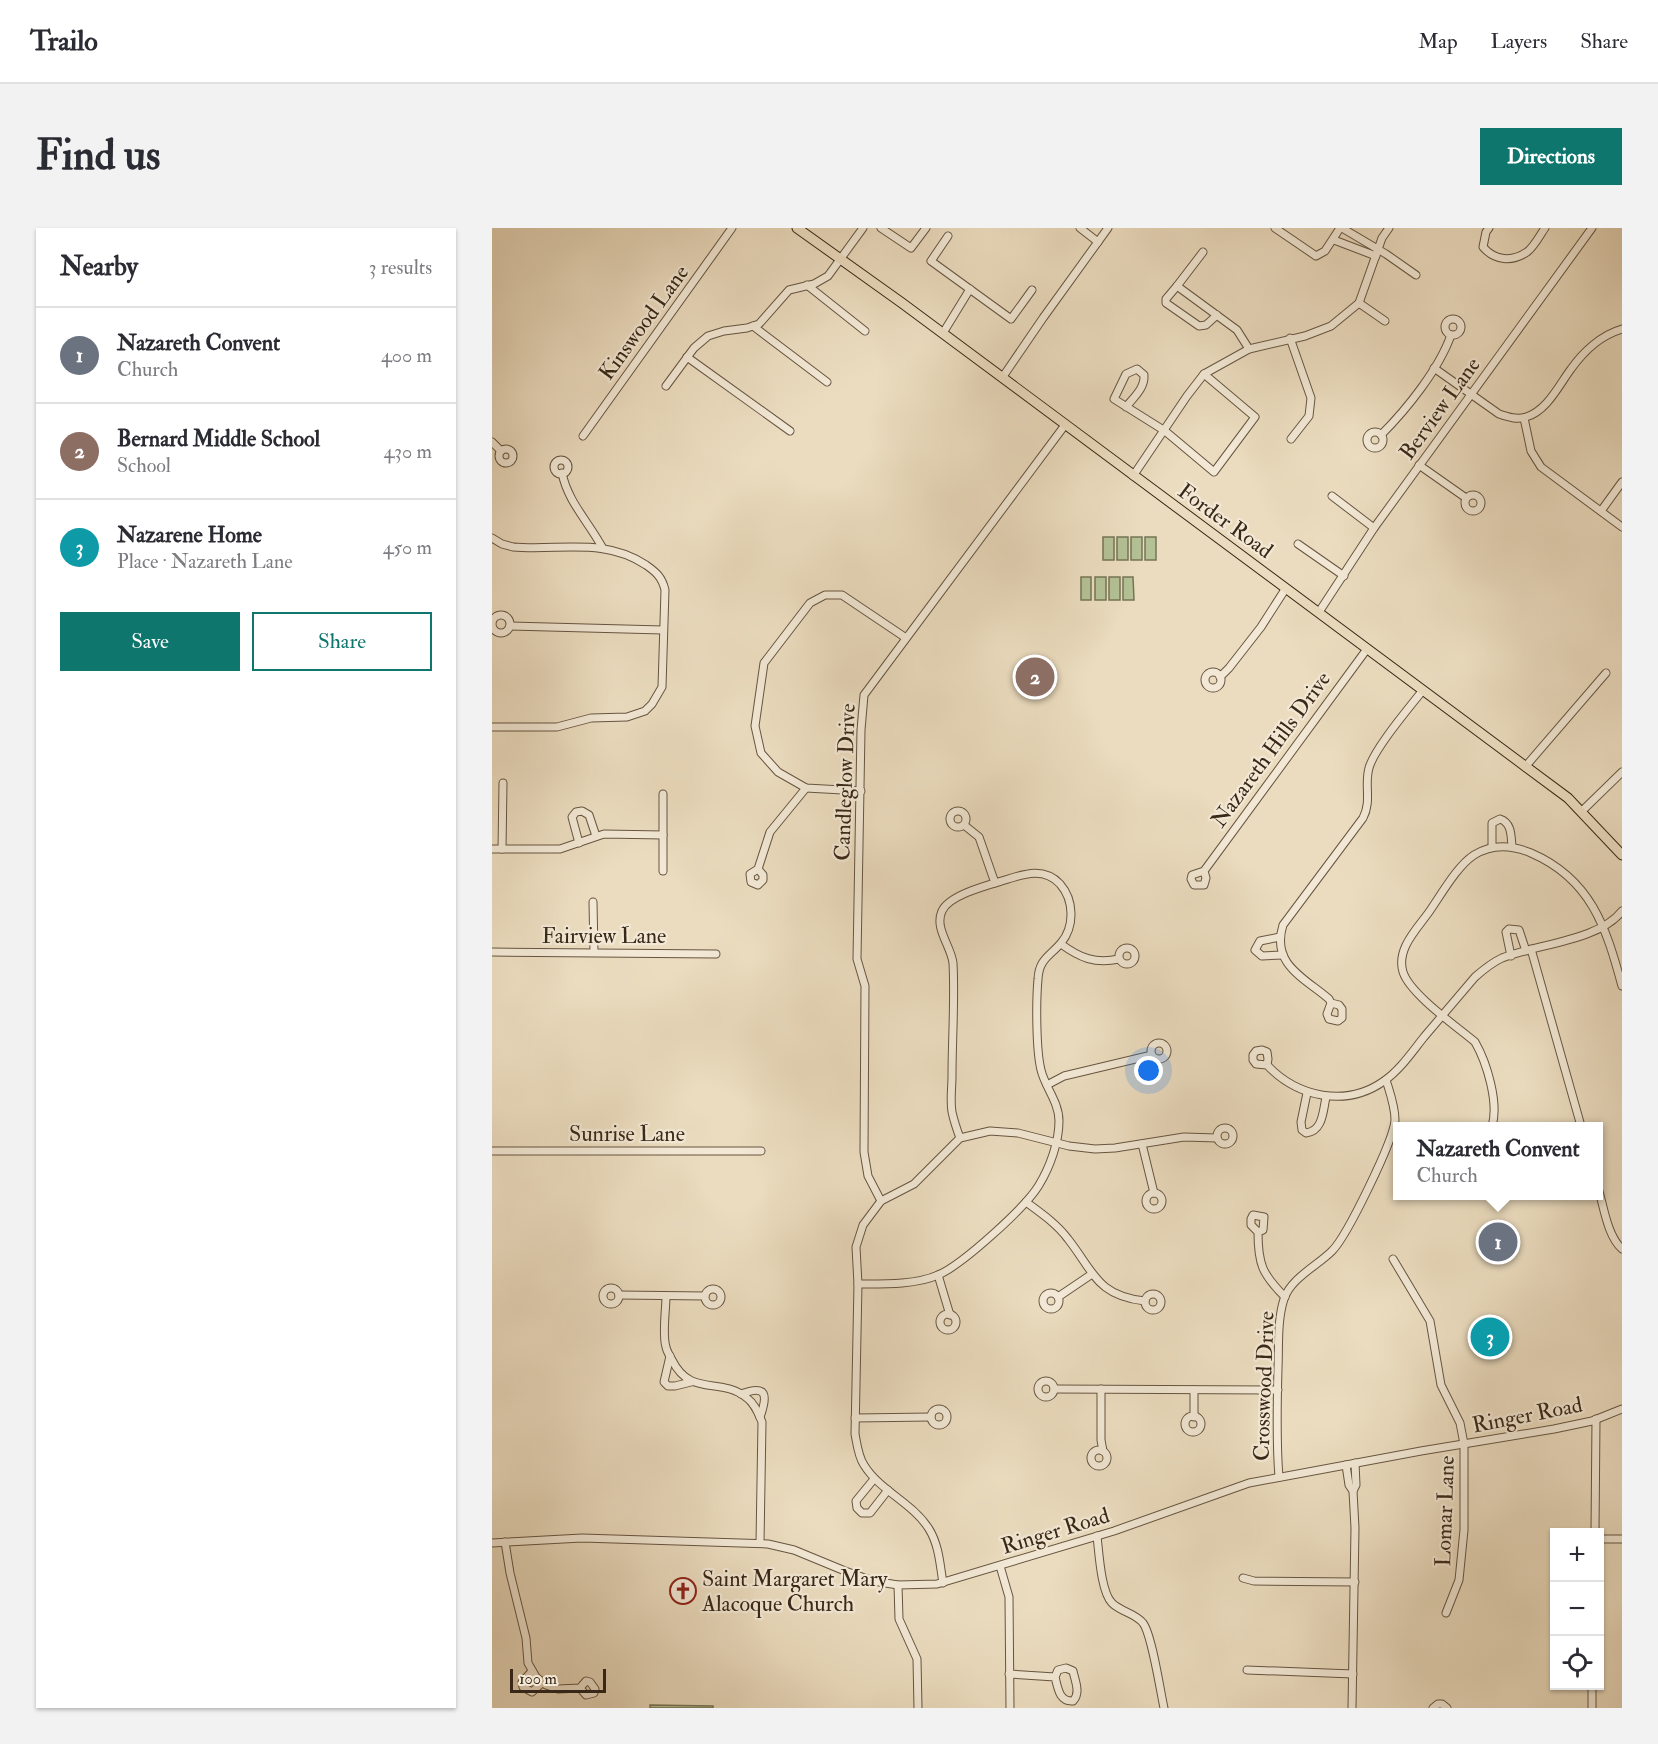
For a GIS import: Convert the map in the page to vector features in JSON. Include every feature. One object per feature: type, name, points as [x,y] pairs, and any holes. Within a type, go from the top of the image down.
[{"type":"main road","name":"Forder Road","points":[[802,229],[1568,798],[1622,855]]},
{"type":"street","name":"Kinswood Lane","points":[[584,436],[732,228]]},
{"type":"street","points":[[666,386],[687,357],[708,336],[759,324],[789,290],[814,284],[828,276],[842,260],[863,228]]},
{"type":"street","points":[[881,228],[911,248],[926,228]]},
{"type":"street","points":[[1080,228],[1098,242]]},
{"type":"street","points":[[1002,378],[1042,318],[1108,228]]},
{"type":"street","points":[[1275,228],[1316,256],[1325,251],[1341,228],[1416,275]]},
{"type":"street","points":[[1133,476],[1204,374],[1249,349],[1305,336],[1331,326],[1359,303],[1382,238],[1389,228]]},
{"type":"street","points":[[1489,228],[1483,247],[1494,257],[1504,259],[1529,251],[1545,228]]},
{"type":"street","name":"Berview Lane","points":[[1319,612],[1374,528],[1592,228]]},
{"type":"street","points":[[948,236],[931,261],[1011,319],[1032,290]]},
{"type":"street","points":[[1334,240],[1378,253]]},
{"type":"street","points":[[1203,252],[1166,303],[1199,326],[1206,325],[1217,315]]},
{"type":"street","points":[[807,285],[865,331]]},
{"type":"street","points":[[1177,286],[1237,330],[1249,349]]},
{"type":"street","points":[[943,333],[970,289]]},
{"type":"street","points":[[1359,303],[1385,321]]},
{"type":"street","points":[[753,326],[827,382]]},
{"type":"street","points":[[1434,368],[1499,414],[1510,418],[1524,418],[1534,414],[1553,394],[1581,356],[1606,336],[1622,329]]},
{"type":"street","points":[[1381,435],[1400,416],[1434,368],[1451,335]]},
{"type":"street","points":[[1290,338],[1311,398],[1309,416],[1291,439]]},
{"type":"street","points":[[687,357],[790,431]]},
{"type":"street","points":[[1126,407],[1145,380],[1144,375],[1137,369],[1126,374],[1114,399],[1126,407],[1165,430],[1214,472],[1255,417],[1204,374]]},
{"type":"street","points":[[1524,418],[1532,451],[1541,467],[1622,527]]},
{"type":"street","name":"Candleglow Drive","points":[[881,1201],[868,1176],[864,1152],[865,986],[857,959],[861,730],[864,695],[1065,425]]},
{"type":"street","points":[[492,442],[501,451]]},
{"type":"street","points":[[1419,465],[1466,498]]},
{"type":"street","points":[[562,473],[568,495],[588,522],[602,547]]},
{"type":"street","points":[[1601,511],[1622,482]]},
{"type":"street","points":[[1332,496],[1374,528]]},
{"type":"street","points":[[492,538],[513,547],[602,547],[631,555],[658,573],[665,590],[662,687],[645,711],[637,715],[591,718],[557,727],[492,727]]},
{"type":"street","points":[[1298,544],[1344,576]]},
{"type":"street","points":[[1220,677],[1261,627],[1286,588]]},
{"type":"street","points":[[861,791],[806,788],[778,771],[760,753],[755,726],[764,663],[810,603],[825,595],[842,595],[906,638]]},
{"type":"street","points":[[510,626],[663,630]]},
{"type":"street","name":"Nazareth Hills Drive","points":[[1204,871],[1367,649]]},
{"type":"street","points":[[1524,767],[1606,673]]},
{"type":"street","points":[[1331,1003],[1285,961],[1279,944],[1283,925],[1363,818],[1368,805],[1367,778],[1371,761],[1422,690]]},
{"type":"street","points":[[1582,811],[1622,772]]},
{"type":"street","points":[[502,849],[503,783]]},
{"type":"street","points":[[758,869],[770,832],[806,788]]},
{"type":"street","points":[[663,794],[663,871]]},
{"type":"street","points":[[579,843],[572,823],[572,817],[576,812],[582,811],[589,815],[596,836]]},
{"type":"street","points":[[1492,847],[1492,824],[1500,819],[1506,821],[1509,827],[1512,847]]},
{"type":"street","points":[[964,825],[979,837],[995,883]]},
{"type":"street","points":[[492,849],[560,849],[596,836],[663,835]]},
{"type":"street","points":[[1492,1122],[1494,1108],[1485,1060],[1474,1042],[1411,986],[1404,973],[1404,951],[1408,940],[1468,859],[1492,847],[1512,847],[1549,862],[1572,879],[1584,891],[1603,926],[1622,986]]},
{"type":"street","points":[[858,1284],[896,1284],[938,1275],[974,1251],[1026,1202],[1039,1185],[1052,1156],[1059,1120],[1057,1107],[1039,1059],[1038,978],[1045,957],[1061,944],[1071,923],[1070,901],[1060,884],[1052,878],[1036,873],[1023,874],[995,883],[953,899],[946,904],[939,919],[953,960],[952,1109],[960,1138]]},
{"type":"street","points":[[593,902],[594,952]]},
{"type":"street","points":[[1267,1065],[1273,1072],[1307,1093],[1326,1097],[1364,1092],[1386,1080],[1405,1061],[1475,977],[1487,967],[1510,956],[1586,934],[1619,918],[1622,911]]},
{"type":"street","points":[[1510,956],[1506,932],[1509,929],[1519,930],[1529,950],[1580,1122]]},
{"type":"street","points":[[1280,937],[1260,941],[1255,950],[1262,956],[1283,955]]},
{"type":"street","points":[[1061,944],[1074,954],[1091,961],[1106,962],[1119,959]]},
{"type":"street","name":"Fairview Lane","points":[[492,952],[716,954]]},
{"type":"street","points":[[1047,1085],[1064,1076],[1152,1055]]},
{"type":"street","name":"Crosswood Drive","points":[[1386,1080],[1394,1105],[1395,1122]]},
{"type":"street","points":[[1307,1093],[1301,1122],[1302,1130],[1306,1133],[1313,1133],[1318,1128],[1326,1097]]},
{"type":"street","name":"Crosswood Drive","points":[[1279,1477],[1280,1320],[1285,1297],[1297,1281],[1331,1253],[1342,1239],[1376,1169],[1393,1127]]},
{"type":"street","points":[[943,1583],[937,1549],[929,1530],[913,1511],[874,1479],[862,1464],[858,1450],[855,1418],[858,1284],[856,1247],[858,1237],[869,1214],[881,1201],[914,1184],[960,1138],[990,1131],[1005,1131],[1056,1141],[1069,1146],[1095,1149],[1184,1137],[1217,1138]]},
{"type":"street","points":[[1142,1144],[1154,1193]]},
{"type":"street","name":"Sunrise Lane","points":[[492,1151],[761,1151]]},
{"type":"street","points":[[1602,1200],[1610,1230],[1622,1249]]},
{"type":"street","points":[[1026,1202],[1055,1225],[1068,1239],[1092,1274],[1113,1293],[1144,1301]]},
{"type":"street","points":[[1258,1232],[1258,1252],[1263,1273],[1285,1297]]},
{"type":"street","name":"Lomar Lane","points":[[1393,1259],[1430,1321],[1442,1385],[1460,1424],[1464,1444],[1464,1530],[1459,1580],[1446,1613]]},
{"type":"street","points":[[1058,1296],[1092,1274]]},
{"type":"street","points":[[938,1275],[950,1315]]},
{"type":"street","points":[[619,1295],[705,1296]]},
{"type":"street","points":[[666,1296],[665,1347],[683,1377],[691,1382],[741,1394],[753,1404],[762,1422],[760,1543]]},
{"type":"street","points":[[670,1356],[664,1382],[668,1386],[691,1382]]},
{"type":"street","points":[[1054,1389],[1278,1390]]},
{"type":"street","points":[[1101,1389],[1103,1451]]},
{"type":"street","points":[[741,1394],[754,1390],[761,1390],[764,1393],[766,1399],[760,1417]]},
{"type":"street","points":[[1194,1390],[1194,1417]]},
{"type":"street","name":"Ringer Road","points":[[492,1543],[582,1538],[760,1543],[787,1547],[854,1575],[898,1585],[943,1583],[1097,1536],[1240,1486],[1355,1463],[1554,1429],[1596,1419],[1622,1409]]},
{"type":"street","points":[[855,1418],[931,1417]]},
{"type":"street","points":[[1595,1528],[1596,1419]]},
{"type":"street","points":[[1352,1708],[1355,1463]]},
{"type":"street","points":[[1346,1465],[1349,1485],[1353,1491]]},
{"type":"street","points":[[874,1479],[858,1498],[856,1504],[859,1510],[870,1513],[888,1490]]},
{"type":"street","points":[[1097,1536],[1108,1598],[1112,1604],[1135,1616],[1147,1631],[1164,1708]]},
{"type":"street","points":[[1604,1539],[1622,1539]]},
{"type":"street","points":[[505,1542],[526,1638],[528,1664],[543,1682],[558,1689],[580,1688]]},
{"type":"street","points":[[1000,1566],[1009,1597],[1010,1708]]},
{"type":"street","points":[[1243,1578],[1254,1581],[1355,1582]]},
{"type":"street","points":[[898,1585],[899,1619],[917,1659],[918,1708]]},
{"type":"street","points":[[1066,1668],[1073,1671],[1077,1691],[1077,1697],[1073,1701],[1067,1702],[1062,1698],[1055,1677],[1058,1670],[1066,1668]]},
{"type":"street","points":[[1247,1670],[1353,1674]]},
{"type":"street","points":[[532,1671],[522,1682],[523,1688],[532,1692],[543,1682]]},
{"type":"street","points":[[1009,1674],[1055,1677]]},
{"type":"street","points":[[1592,1690],[1592,1708]]},
{"type":"street","points":[[1433,1708],[1442,1704],[1447,1708]]},
{"type":"green space","points":[[1103,537],[1114,537],[1114,560],[1103,560]]},
{"type":"green space","points":[[1117,537],[1128,537],[1128,560],[1117,560]]},
{"type":"green space","points":[[1131,537],[1142,537],[1142,560],[1131,560]]},
{"type":"green space","points":[[1145,537],[1156,537],[1156,560],[1145,560]]},
{"type":"green space","points":[[1081,577],[1091,577],[1091,600],[1081,600]]},
{"type":"green space","points":[[1095,577],[1106,577],[1106,600],[1095,600]]},
{"type":"green space","points":[[1109,577],[1120,577],[1120,600],[1109,600]]},
{"type":"green space","points":[[1123,577],[1133,577],[1134,600],[1123,600]]},
{"type":"green space","points":[[650,1705],[713,1706],[713,1708],[650,1708]]},
{"type":"place","name":"Bernard Middle School","points":[[1035,677]]},
{"type":"place","name":"Nazareth Convent","points":[[1498,1242]]},
{"type":"place","name":"Nazarene Home","points":[[1490,1337]]},
{"type":"place","name":"Saint Margaret Mary Alacoque Church","points":[[683,1591]]}]
